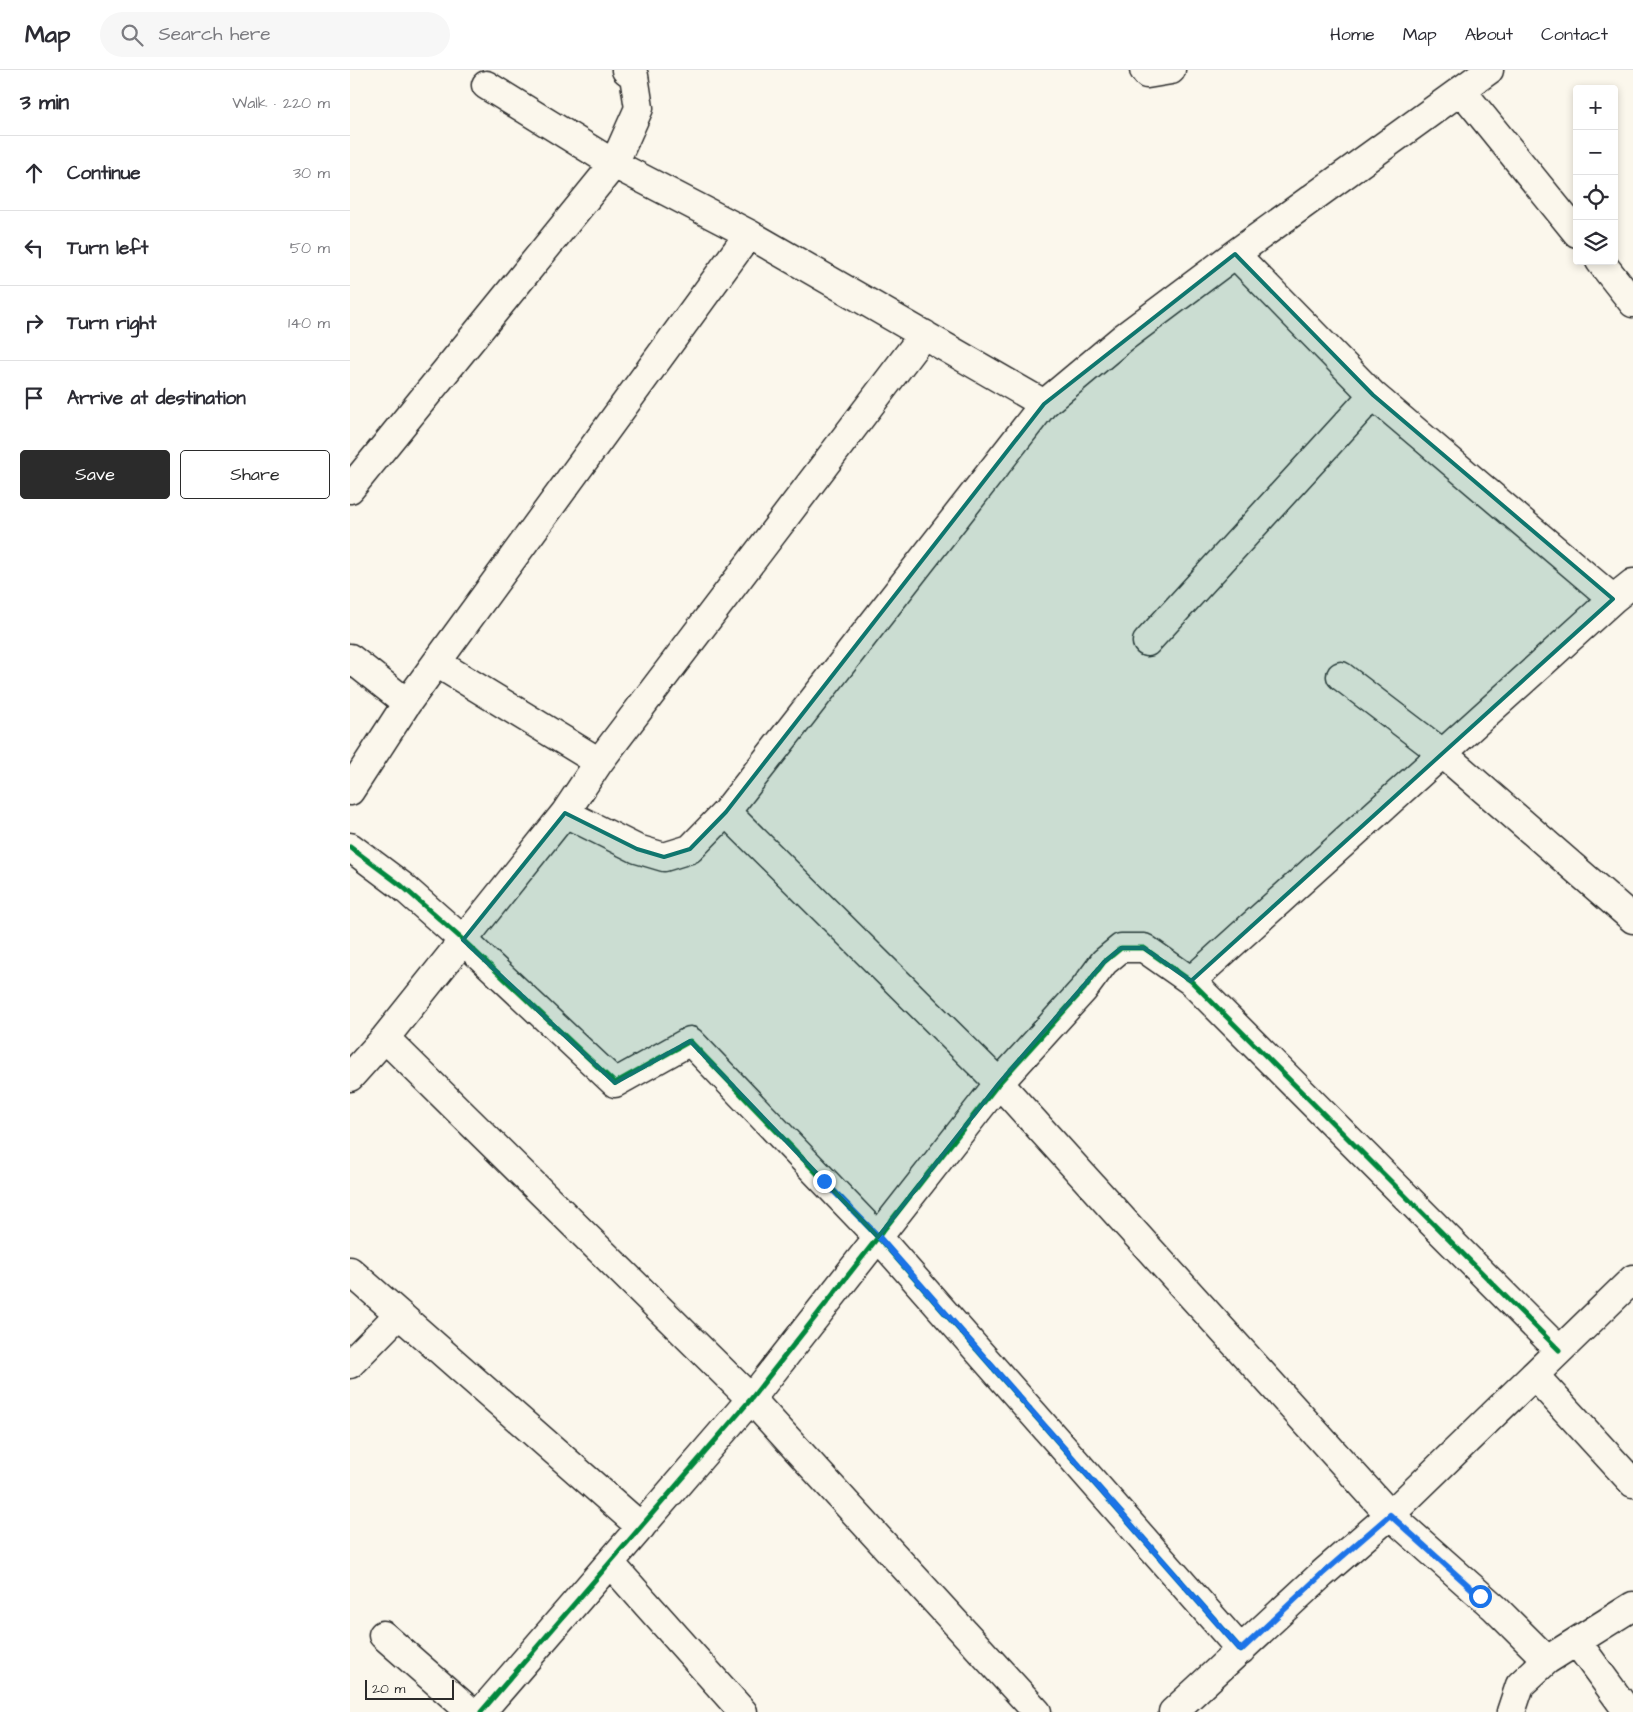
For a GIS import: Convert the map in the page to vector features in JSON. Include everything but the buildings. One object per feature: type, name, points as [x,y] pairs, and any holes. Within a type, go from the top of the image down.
[{"type":"street","points":[[350,489],[614,164],[639,108],[634,76],[626,70]]},
{"type":"street","points":[[1144,70],[1147,74],[1171,70]]},
{"type":"street","points":[[565,813],[637,848],[664,857],[690,849],[726,812],[1044,404],[1123,338],[1235,254],[1489,70]]},
{"type":"street","points":[[486,85],[614,164],[749,234],[1044,404]]},
{"type":"street","points":[[1461,90],[1573,228]]},
{"type":"street","points":[[350,792],[407,703],[749,234]]},
{"type":"street","points":[[1190,981],[1623,591],[1372,395],[1235,254]]},
{"type":"street","points":[[1603,265],[1633,303]]},
{"type":"street","points":[[350,1077],[384,1038],[565,813],[599,762],[924,334]]},
{"type":"street","points":[[1147,642],[1372,395]]},
{"type":"street","points":[[350,658],[407,703]]},
{"type":"street","points":[[437,663],[599,762]]},
{"type":"street","points":[[1341,676],[1442,753],[1633,919]]},
{"type":"street","points":[[726,812],[999,1083],[1390,1515],[1495,1608],[1547,1660]]},
{"type":"street","points":[[350,847],[402,886],[463,940],[614,1083],[690,1041],[878,1236],[1241,1650]]},
{"type":"street","points":[[481,1712],[751,1399],[999,1083],[1084,989],[1104,962],[1122,948],[1144,948],[1190,981],[1559,1350]]},
{"type":"street","points":[[384,1038],[751,1399],[1037,1712]]},
{"type":"street","points":[[350,1271],[641,1527]]},
{"type":"street","points":[[1172,1712],[1322,1574],[1390,1515],[1633,1279]]},
{"type":"street","points":[[350,1364],[398,1314]]},
{"type":"street","points":[[1534,1375],[1633,1483]]},
{"type":"street","points":[[610,1563],[742,1712]]},
{"type":"street","points":[[1511,1712],[1520,1685],[1547,1660],[1631,1610]]},
{"type":"street","points":[[383,1635],[471,1712]]},
{"type":"street","points":[[1577,1642],[1628,1712]]},
{"type":"highlighted area","points":[[1235,254],[1373,395],[1613,599],[1191,981],[1144,948],[1121,948],[1104,962],[999,1083],[878,1237],[690,1041],[615,1083],[463,940],[565,813],[637,849],[664,857],[690,849],[726,812],[1044,404]]},
{"type":"cycle path","points":[[350,847],[402,886],[463,940],[615,1083],[690,1041],[878,1237],[1241,1650]]},
{"type":"cycle path","points":[[481,1712],[751,1399],[999,1083],[1084,989],[1104,962],[1121,948],[1144,948],[1191,981],[1559,1350]]},
{"type":"route","points":[[824,1181],[878,1236],[1241,1650],[1322,1574],[1390,1515],[1480,1596]]}]
